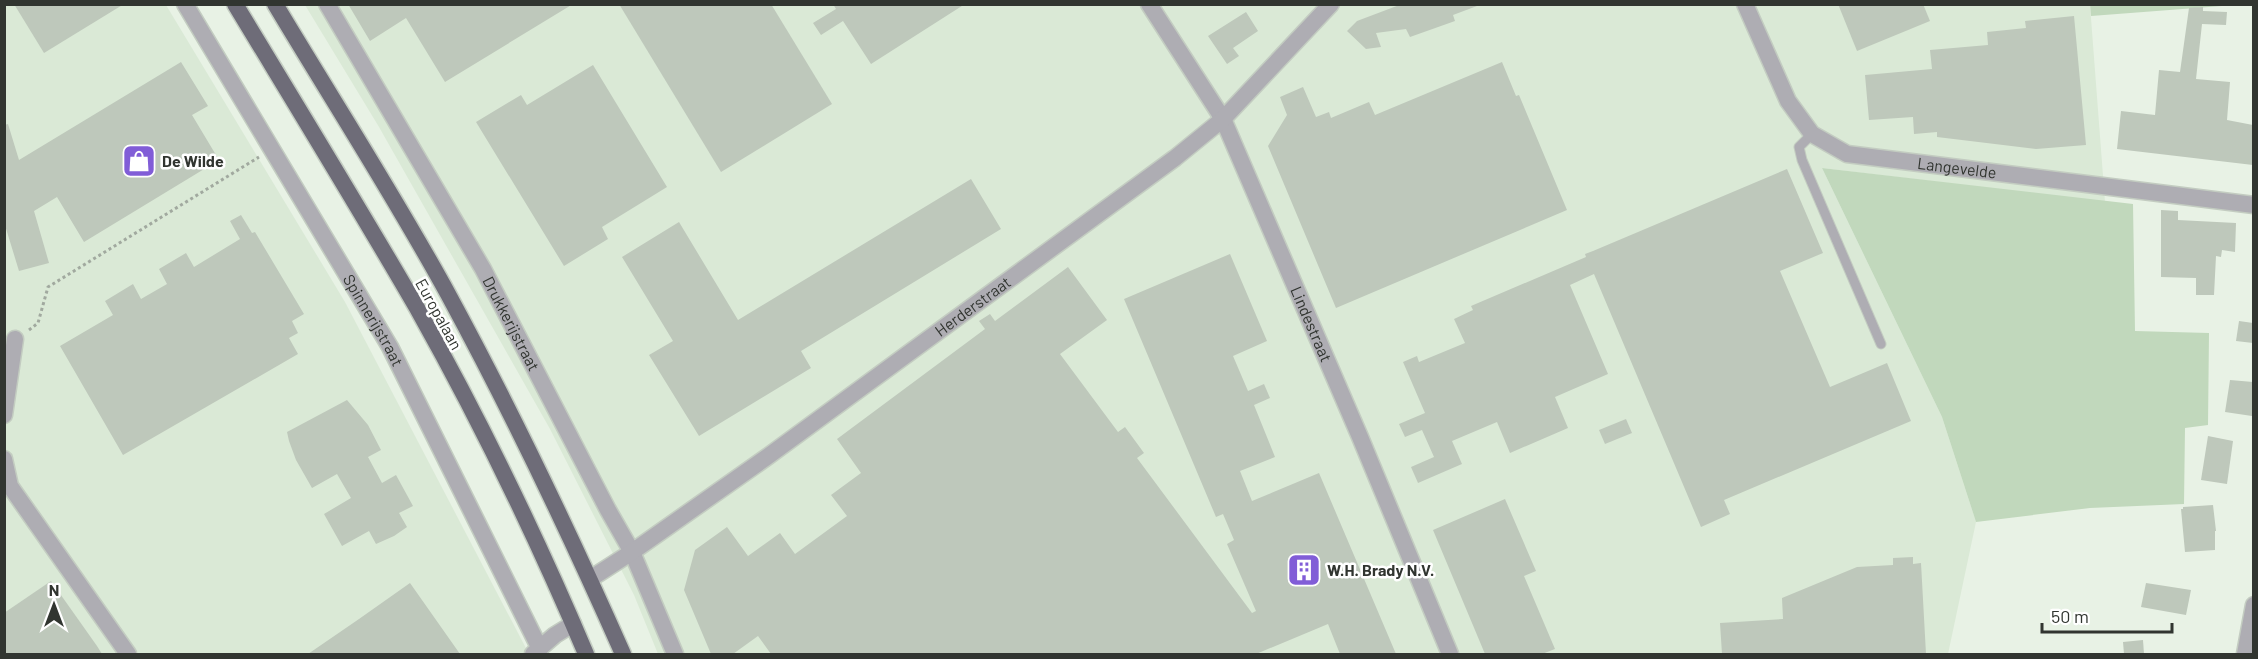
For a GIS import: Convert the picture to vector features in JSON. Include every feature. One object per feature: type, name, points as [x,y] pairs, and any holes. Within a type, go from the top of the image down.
[{"type":"highway","name":"Europalaan","points":[[235,4],[417,309],[497,461],[586,654]]},
{"type":"highway","name":"Europalaan","points":[[275,4],[447,292],[529,446],[623,654]]},
{"type":"street","name":"Spinnerijstraat","points":[[185,4],[390,347],[536,652]]},
{"type":"street","name":"Drukkerijstraat","points":[[327,4],[483,269],[608,510],[633,552],[675,654]]},
{"type":"street","name":"Lindestraat","points":[[1149,4],[1223,119],[1356,426],[1450,654]]},
{"type":"street","name":"Herderstraat","points":[[590,579],[633,552],[767,457],[1175,158],[1223,119],[1331,4]]},
{"type":"street","name":"Langevelde","points":[[1745,4],[1788,101],[1812,134],[1847,154],[2253,205]]},
{"type":"street","points":[[4,415],[15,339]]},
{"type":"street","points":[[4,459],[10,486],[128,654]]},
{"type":"street","points":[[2245,654],[2253,605]]},
{"type":"street","points":[[536,652],[555,635],[573,624]]},
{"type":"lane","points":[[1812,134],[1799,147],[1802,160],[1881,344]]},
{"type":"path","points":[[15,339],[38,323],[48,287],[272,150]]},
{"type":"shaded area","points":[[2090,4],[2235,5],[2091,16]]},
{"type":"shaded area","points":[[4,5],[166,5],[345,302],[529,654],[5,654]]},
{"type":"shaded area","points":[[305,5],[2090,5],[2105,202],[1822,168],[1942,417],[1976,522],[1948,654],[658,654],[634,595],[550,429],[379,127]]},
{"type":"shaded area","points":[[1822,168],[2133,204],[2135,331],[2209,333],[2208,425],[2185,428],[2184,504],[2090,508],[1976,522],[1942,417]]},
{"type":"building","points":[[14,4],[124,4],[44,53]]},
{"type":"building","points":[[348,4],[573,4],[445,82],[406,18],[370,41]]},
{"type":"building","points":[[619,4],[771,4],[832,104],[721,172]]},
{"type":"building","points":[[833,4],[965,4],[871,64],[843,21],[821,35],[813,23],[836,9]]},
{"type":"building","points":[[1402,4],[1477,4],[1477,6],[1453,15],[1455,21],[1410,37],[1406,29],[1376,33],[1381,47],[1366,49],[1347,31],[1357,21]]},
{"type":"building","points":[[1838,4],[1923,4],[1930,21],[1857,51]]},
{"type":"building","points":[[2203,7],[2203,11],[2227,12],[2226,25],[2202,24],[2196,79],[2230,82],[2227,120],[2253,125],[2253,165],[2117,149],[2121,111],[2155,115],[2159,70],[2180,72],[2189,8]]},
{"type":"building","points":[[1246,12],[1258,31],[1233,48],[1239,56],[1227,64],[1208,36]]},
{"type":"building","points":[[2074,16],[2086,145],[2036,149],[1937,137],[1937,132],[1914,134],[1913,117],[1869,120],[1865,75],[1932,69],[1930,50],[1988,45],[1987,32],[2026,28],[2025,21]]},
{"type":"building","points":[[181,62],[208,106],[192,115],[219,160],[84,242],[57,197],[34,211],[49,263],[19,271],[4,222],[4,125],[8,124],[19,160]]},
{"type":"building","points":[[1502,62],[1516,96],[1519,95],[1567,210],[1336,308],[1268,146],[1287,115],[1280,97],[1303,87],[1316,117],[1329,112],[1331,118],[1369,102],[1375,115]]},
{"type":"building","points":[[593,65],[667,187],[602,227],[608,239],[564,266],[476,122],[521,95],[527,105]]},
{"type":"building","points":[[1787,169],[1823,253],[1780,271],[1830,387],[1887,363],[1911,421],[1724,500],[1730,514],[1701,527],[1594,274],[1570,285],[1608,374],[1555,397],[1568,428],[1510,453],[1497,422],[1452,441],[1462,464],[1418,483],[1411,467],[1434,457],[1422,430],[1405,437],[1399,424],[1425,413],[1403,362],[1417,356],[1419,362],[1465,343],[1454,319],[1473,310],[1471,306],[1586,257],[1585,254]]},
{"type":"building","points":[[971,179],[1001,229],[801,351],[811,368],[699,436],[649,355],[673,341],[622,257],[679,222],[738,320]]},
{"type":"building","points":[[2161,210],[2178,211],[2178,220],[2236,223],[2235,252],[2222,250],[2221,257],[2216,256],[2214,295],[2196,295],[2196,278],[2161,277]]},
{"type":"building","points":[[241,215],[252,233],[255,232],[304,314],[292,321],[298,333],[289,338],[298,354],[123,455],[60,346],[113,315],[105,301],[133,284],[141,299],[167,284],[159,269],[186,253],[194,267],[240,239],[230,221]]},
{"type":"building","points":[[1230,254],[1267,341],[1233,356],[1248,391],[1264,384],[1270,398],[1254,405],[1275,457],[1240,471],[1252,501],[1319,473],[1396,654],[1340,654],[1328,624],[1256,654],[771,654],[758,636],[733,654],[711,654],[684,590],[695,550],[727,527],[748,556],[780,533],[795,554],[847,516],[831,495],[861,473],[837,439],[985,329],[979,321],[990,314],[995,321],[1068,267],[1107,320],[1060,354],[1118,432],[1125,427],[1144,453],[1137,458],[1252,613],[1256,611],[1227,544],[1234,540],[1223,514],[1216,517],[1124,299]]},
{"type":"building","points":[[2239,321],[2253,323],[2253,343],[2236,341]]},
{"type":"building","points":[[2230,380],[2253,382],[2252,416],[2225,412]]},
{"type":"building","points":[[347,400],[368,425],[381,450],[368,457],[382,483],[396,475],[413,506],[399,513],[407,527],[376,544],[369,531],[342,546],[324,514],[351,498],[337,474],[312,488],[296,460],[287,432]]},
{"type":"building","points":[[1626,419],[1632,433],[1605,444],[1599,430]]},
{"type":"building","points":[[2208,436],[2233,441],[2227,484],[2201,480]]},
{"type":"building","points":[[1505,499],[1536,571],[1524,576],[1555,649],[1542,654],[1485,654],[1433,530]]},
{"type":"building","points":[[2213,505],[2216,531],[2215,550],[2185,552],[2181,509]]},
{"type":"building","points":[[1913,557],[1913,564],[1921,563],[1926,654],[1722,654],[1720,623],[1783,619],[1782,598],[1857,567],[1893,565],[1893,558]]},
{"type":"building","points":[[51,581],[102,654],[4,654],[4,613]]},
{"type":"building","points":[[410,583],[460,654],[308,654],[359,619]]},
{"type":"building","points":[[2146,583],[2191,590],[2186,615],[2141,607]]},
{"type":"building","points":[[2143,640],[2144,654],[2124,654],[2123,642]]},
{"type":"place","name":"De Wilde","points":[[139,161]]},
{"type":"place","name":"W.H. Brady N.V.","points":[[1304,570]]}]
